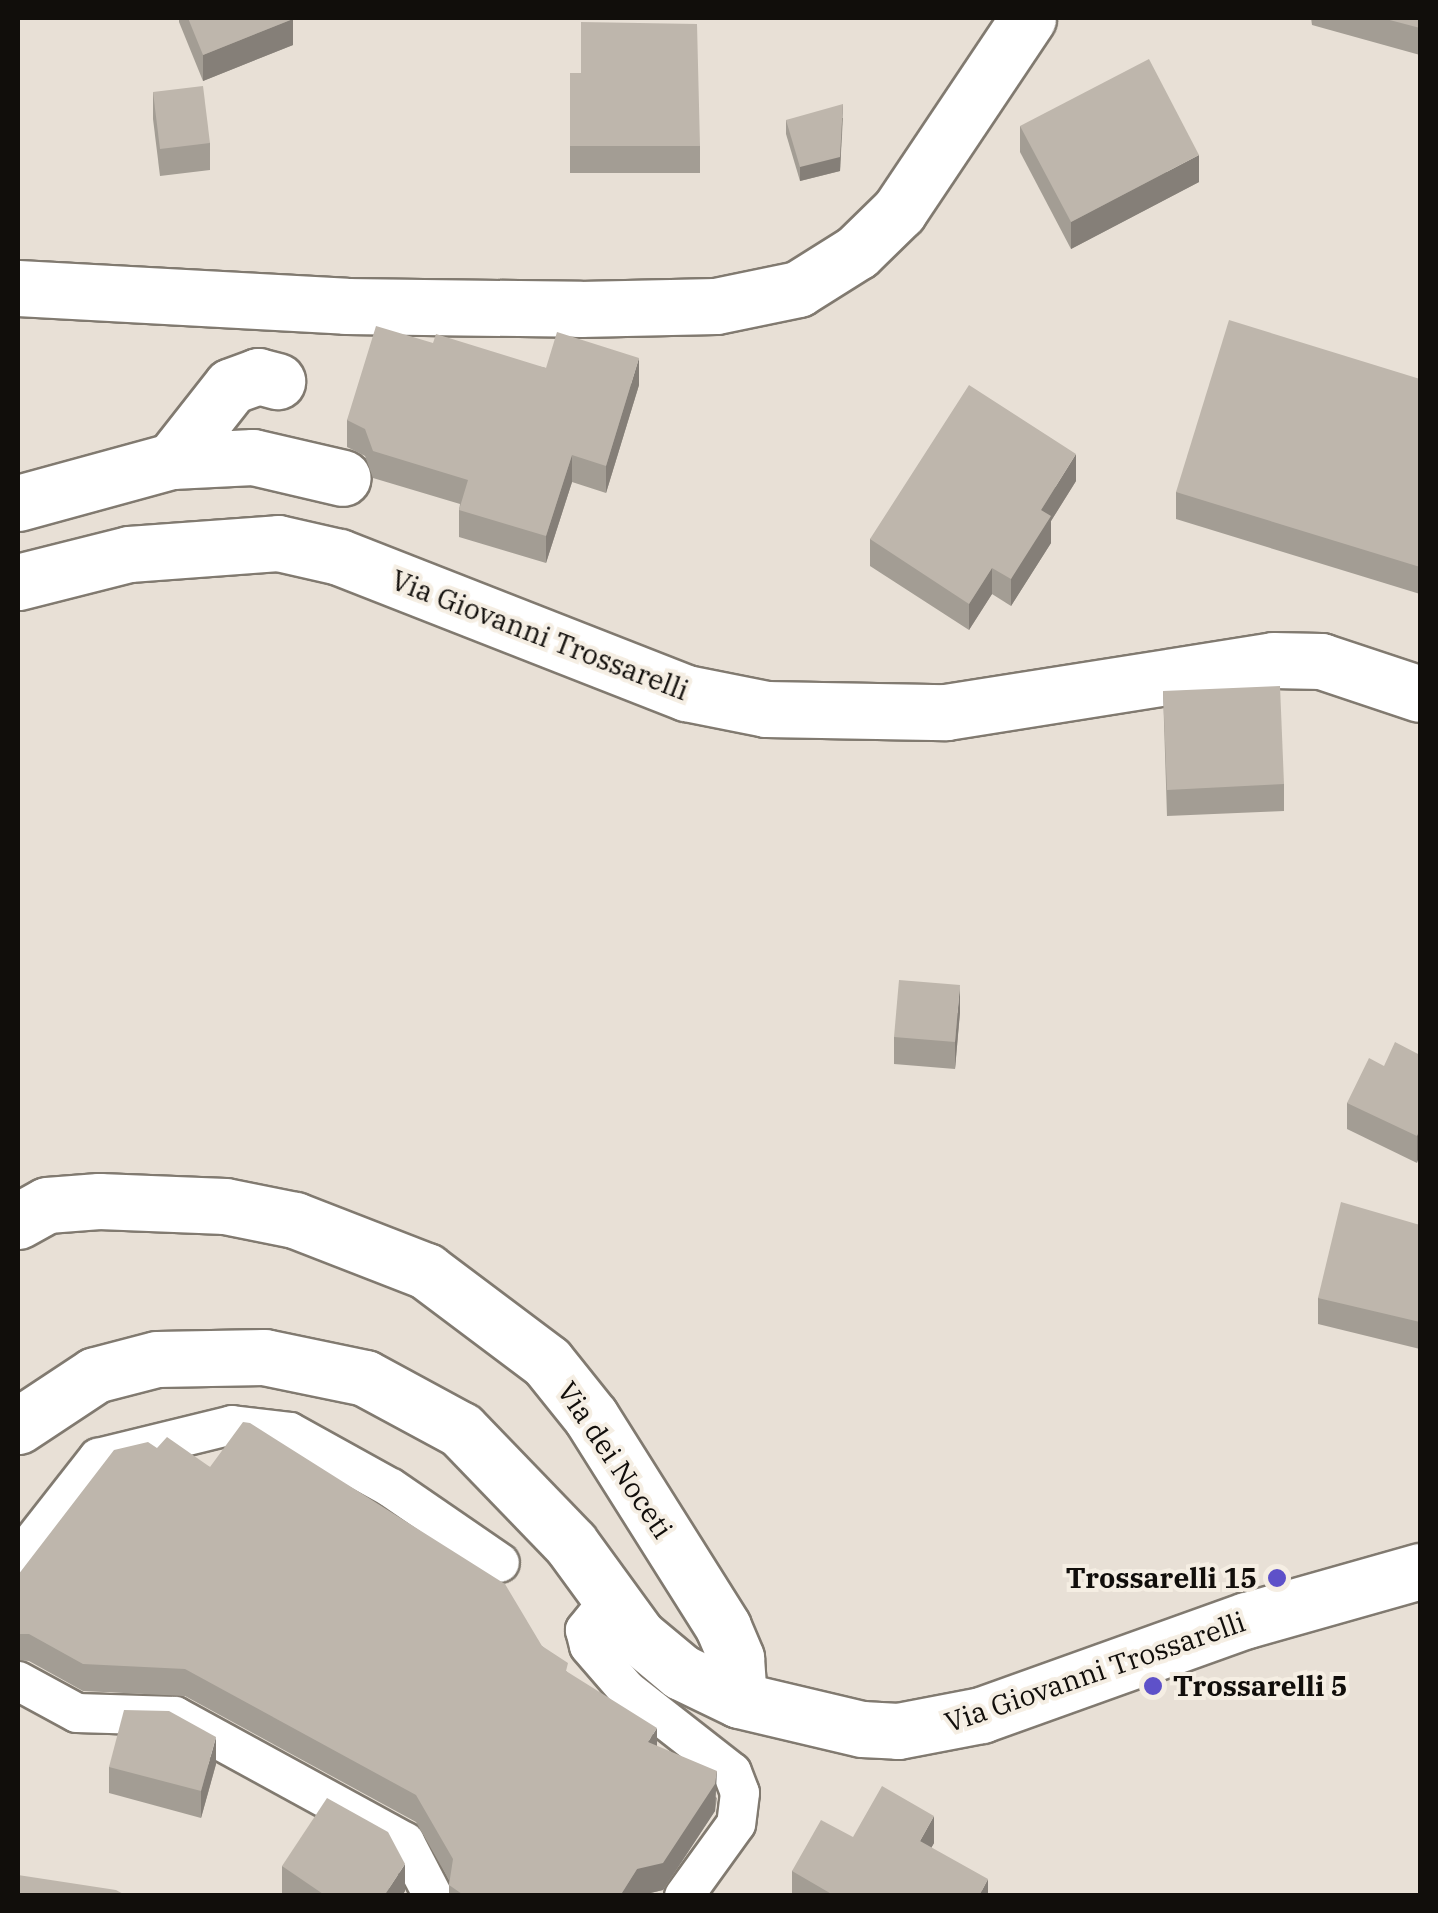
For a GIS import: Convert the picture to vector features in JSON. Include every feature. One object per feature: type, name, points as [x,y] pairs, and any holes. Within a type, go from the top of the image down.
[{"type":"street","points":[[18,288],[346,306],[580,309],[716,306],[798,289],[857,252],[899,212],[1028,18]]},
{"type":"street","points":[[172,461],[231,386],[258,376],[277,381]]},
{"type":"street","points":[[18,503],[172,461],[253,456],[343,478]]},
{"type":"street","name":"Via Giovanni Trossarelli","points":[[18,582],[129,554],[278,543],[339,557],[686,693],[766,709],[946,712],[1273,660],[1321,661],[1420,694]]},
{"type":"street","name":"Via dei Noceti","points":[[18,1220],[47,1205],[99,1201],[225,1206],[295,1220],[426,1271],[547,1362],[602,1432],[722,1627],[736,1658],[739,1700]]},
{"type":"street","name":"Via Giovanni Trossarelli","points":[[18,1426],[95,1375],[157,1359],[209,1353],[317,1364],[410,1398],[462,1430],[571,1544],[610,1600],[661,1658],[739,1700],[846,1726],[898,1731],[933,1726],[1247,1620],[1420,1571]]},
{"type":"lane","points":[[18,1560],[98,1458],[232,1425],[290,1432],[392,1488],[500,1563]]},
{"type":"lane","points":[[610,1600],[586,1630],[589,1646],[627,1690],[732,1772],[740,1793],[736,1824],[684,1896]]},
{"type":"lane","points":[[18,1681],[77,1713],[175,1716],[405,1842],[433,1896]]},
{"type":"building","points":[[188,18],[292,18],[293,19],[203,55]]},
{"type":"building","points":[[1382,18],[1420,18],[1420,28]]},
{"type":"building","points":[[581,22],[697,24],[700,146],[570,146],[570,73],[581,73]]},
{"type":"building","points":[[1149,59],[1199,155],[1071,222],[1020,126]]},
{"type":"building","points":[[203,86],[210,143],[160,149],[153,92]]},
{"type":"building","points":[[843,104],[840,157],[800,167],[786,120]]},
{"type":"building","points":[[1229,320],[1420,379],[1420,567],[1176,492]]},
{"type":"building","points":[[376,326],[433,343],[436,334],[546,368],[557,332],[639,358],[606,466],[572,455],[546,536],[459,510],[468,480],[373,451],[365,429],[347,420]]},
{"type":"building","points":[[969,385],[1076,454],[1041,510],[1051,516],[1011,579],[992,568],[969,604],[870,539]]},
{"type":"building","points":[[1280,686],[1284,784],[1167,790],[1163,691]]},
{"type":"building","points":[[899,980],[960,985],[955,1042],[894,1037]]},
{"type":"building","points":[[1395,1042],[1420,1055],[1417,1136],[1347,1103],[1369,1058],[1384,1066]]},
{"type":"building","points":[[1341,1202],[1420,1225],[1420,1322],[1318,1298]]},
{"type":"building","points":[[243,1422],[505,1584],[542,1646],[568,1663],[566,1671],[657,1728],[648,1742],[717,1771],[715,1784],[663,1863],[637,1869],[620,1896],[465,1896],[449,1885],[453,1859],[416,1795],[185,1669],[83,1664],[29,1634],[18,1634],[18,1575],[114,1450],[148,1442],[157,1448],[167,1437],[210,1467]]},
{"type":"building","points":[[124,1710],[169,1711],[216,1737],[201,1791],[109,1767]]},
{"type":"building","points":[[882,1786],[934,1816],[920,1841],[988,1879],[979,1896],[835,1896],[792,1871],[821,1820],[853,1837]]},
{"type":"building","points":[[327,1798],[388,1832],[405,1864],[384,1896],[326,1896],[282,1866]]},
{"type":"building","points":[[18,1875],[116,1890],[127,1896],[18,1896]]},
{"type":"place","name":"Trossarelli 15","points":[[1277,1578]]},
{"type":"place","name":"Trossarelli 5","points":[[1153,1686]]}]
